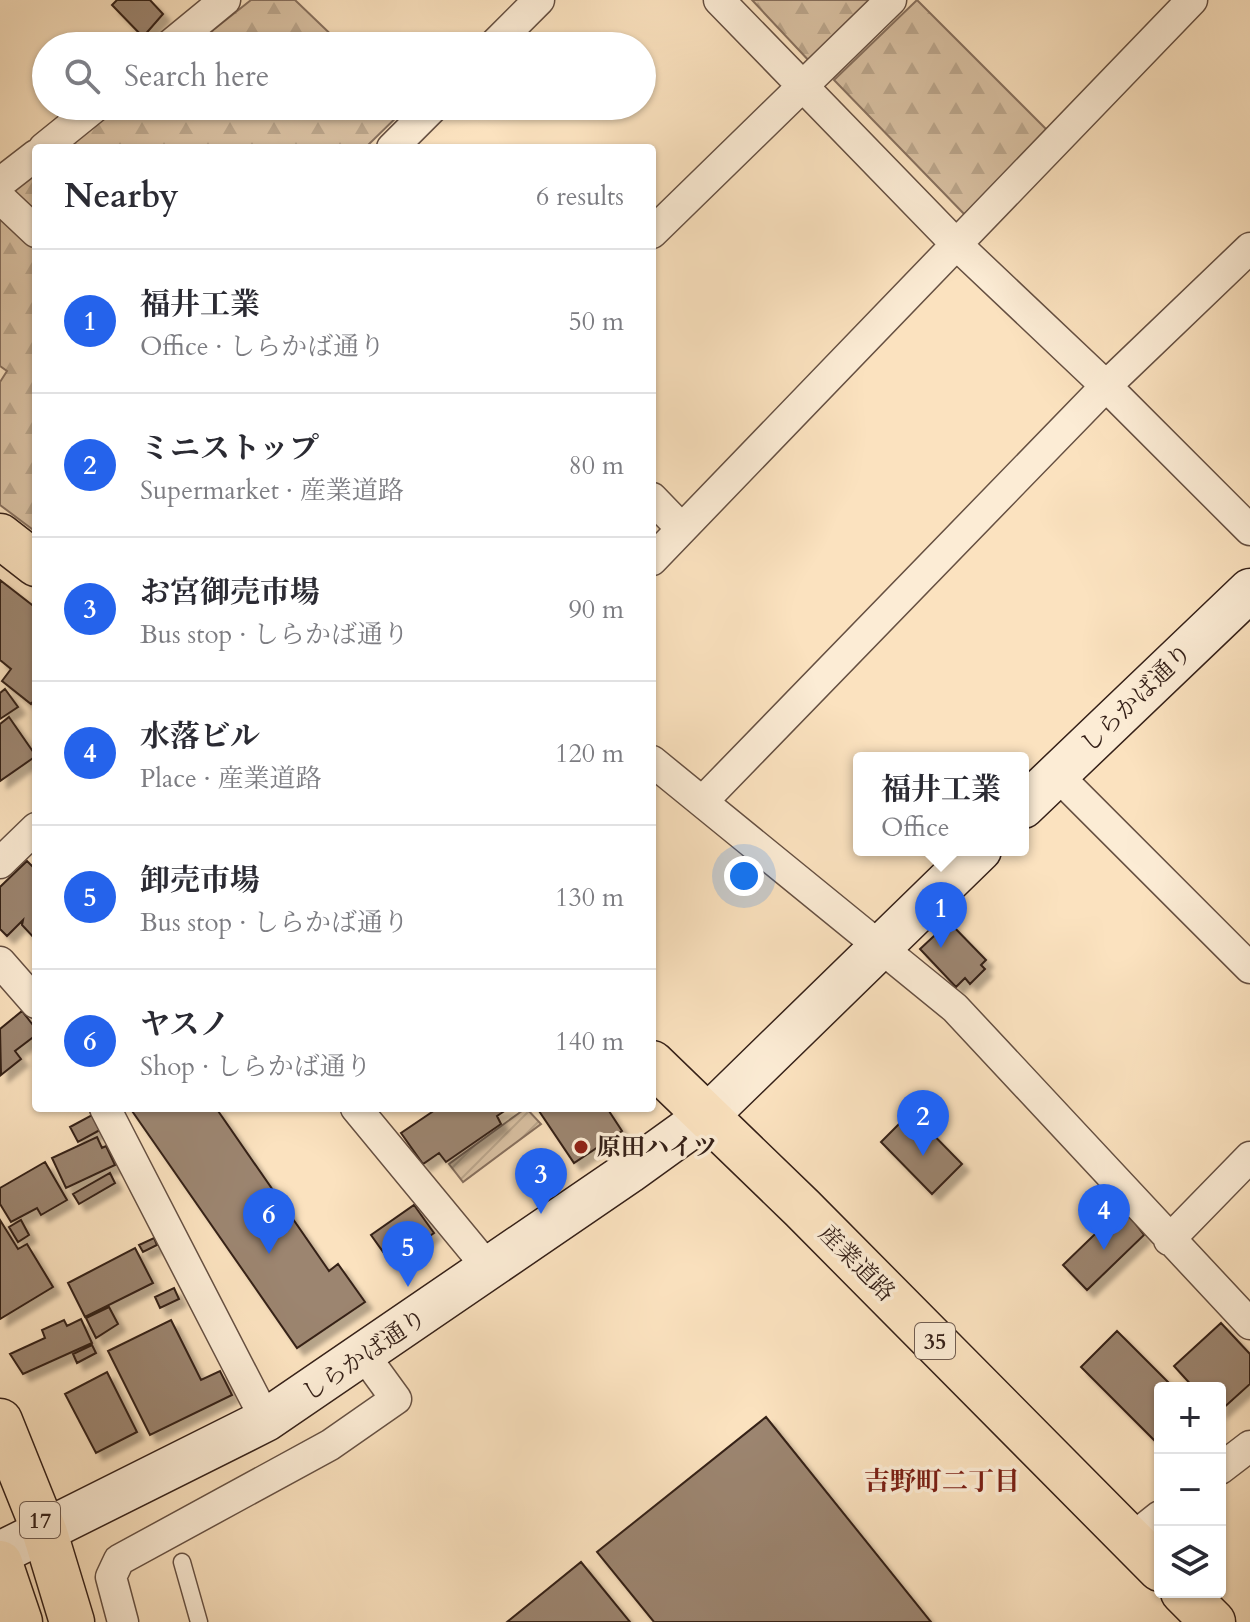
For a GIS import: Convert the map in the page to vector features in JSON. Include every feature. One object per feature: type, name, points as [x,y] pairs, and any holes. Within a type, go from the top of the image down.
[{"type":"main road","points":[[0,536],[32,561]]},
{"type":"main road","name":"産業道路","points":[[656,1067],[1150,1541]]},
{"type":"main road","name":"17","points":[[0,1421],[45,1533],[72,1622]]},
{"type":"main road","name":"17","points":[[0,1563],[20,1622]]},
{"type":"main road","points":[[1189,1598],[1213,1622]]},
{"type":"street","points":[[186,32],[225,0]]},
{"type":"street","points":[[507,32],[539,0]]},
{"type":"street","points":[[719,0],[956,244],[1106,386],[1250,530]]},
{"type":"street","points":[[656,229],[891,0]]},
{"type":"street","points":[[656,556],[1192,0]]},
{"type":"street","points":[[49,144],[79,120]]},
{"type":"street","points":[[396,144],[420,120]]},
{"type":"street","points":[[0,183],[32,158]]},
{"type":"street","points":[[0,198],[32,228]]},
{"type":"street","points":[[703,801],[1106,386],[1250,248]]},
{"type":"street","points":[[656,502],[682,529]]},
{"type":"street","name":"しらかば通り","points":[[1029,801],[1250,590]]},
{"type":"street","points":[[656,764],[880,950],[955,1008],[1250,1324]]},
{"type":"street","points":[[1056,774],[1250,968]]},
{"type":"street","points":[[0,863],[32,832]]},
{"type":"street","name":"しらかば通り","points":[[0,1553],[266,1420],[708,1115],[974,856]]},
{"type":"street","points":[[0,962],[32,998]]},
{"type":"street","points":[[107,1112],[266,1420]]},
{"type":"street","points":[[359,1112],[489,1269]]},
{"type":"street","points":[[1169,1240],[1250,1157]]},
{"type":"street","points":[[123,1622],[111,1577],[119,1560],[330,1445],[396,1399],[364,1355]]},
{"type":"street","points":[[1226,1464],[1250,1446]]},
{"type":"lane","points":[[182,1562],[199,1622]]},
{"type":"green space","points":[[251,0],[295,0],[328,32],[211,32]]},
{"type":"green space","points":[[752,0],[876,0],[812,64]]},
{"type":"green space","points":[[917,0],[1053,136],[968,218],[834,80]]},
{"type":"green space","points":[[99,120],[394,120],[369,144],[69,144]]},
{"type":"green space","points":[[32,173],[32,529],[0,505],[0,382],[7,371],[0,366],[0,199]]},
{"type":"green space","points":[[520,1112],[530,1112],[541,1124],[463,1182],[449,1164]]},
{"type":"building","points":[[117,0],[150,0],[163,14],[147,32],[138,32],[112,5]]},
{"type":"building","points":[[0,580],[32,605],[31,704],[2,681],[11,669],[0,660]]},
{"type":"building","points":[[5,689],[18,707],[0,719],[0,693]]},
{"type":"building","points":[[9,717],[32,750],[32,759],[0,781],[0,724]]},
{"type":"building","points":[[27,861],[32,866],[32,936],[22,925],[23,920],[7,936],[0,929],[0,887]]},
{"type":"building","points":[[949,922],[986,960],[981,965],[985,969],[970,984],[965,978],[956,987],[920,949]]},
{"type":"building","points":[[22,1011],[32,1024],[32,1038],[15,1051],[21,1059],[1,1075],[0,1029]]},
{"type":"building","points":[[133,1112],[219,1112],[329,1271],[338,1264],[365,1302],[297,1348]]},
{"type":"building","points":[[432,1112],[503,1112],[497,1116],[501,1124],[446,1162],[439,1153],[423,1164],[401,1133]]},
{"type":"building","name":"原田ハイツ","points":[[540,1112],[610,1112],[622,1131],[574,1163]]},
{"type":"building","points":[[911,1112],[962,1164],[932,1194],[881,1142]]},
{"type":"building","points":[[92,1115],[100,1130],[78,1142],[70,1127]]},
{"type":"building","points":[[97,1137],[102,1148],[106,1146],[115,1165],[66,1188],[52,1158]]},
{"type":"building","points":[[45,1162],[67,1200],[41,1215],[37,1208],[11,1222],[0,1204],[0,1188]]},
{"type":"building","points":[[110,1173],[115,1183],[79,1204],[73,1194]]},
{"type":"building","points":[[414,1205],[434,1233],[391,1263],[371,1235]]},
{"type":"building","points":[[1123,1207],[1144,1235],[1087,1290],[1063,1265]]},
{"type":"building","points":[[0,1220],[18,1249],[27,1244],[53,1287],[0,1319]]},
{"type":"building","points":[[21,1220],[29,1235],[18,1242],[9,1227]]},
{"type":"building","points":[[154,1238],[157,1245],[143,1252],[139,1245]]},
{"type":"building","points":[[135,1248],[153,1283],[85,1317],[68,1283]]},
{"type":"building","points":[[174,1288],[179,1299],[160,1308],[155,1297]]},
{"type":"building","points":[[109,1307],[118,1324],[96,1338],[86,1318]]},
{"type":"building","points":[[81,1319],[92,1343],[23,1374],[10,1354],[45,1338],[42,1330],[64,1320],[67,1326]]},
{"type":"building","points":[[171,1320],[201,1380],[220,1371],[232,1395],[150,1435],[108,1351]]},
{"type":"building","points":[[1221,1323],[1250,1354],[1250,1384],[1226,1406],[1226,1382],[1189,1382],[1174,1366]]},
{"type":"building","points":[[1117,1331],[1168,1382],[1154,1382],[1154,1440],[1081,1367]]},
{"type":"building","points":[[92,1345],[96,1353],[77,1363],[73,1354]]},
{"type":"building","points":[[107,1372],[137,1432],[96,1453],[65,1394]]},
{"type":"building","points":[[766,1417],[931,1622],[654,1622],[597,1552]]},
{"type":"building","points":[[581,1562],[630,1622],[507,1622]]},
{"type":"place","name":"福井工業","points":[[941,948]]},
{"type":"place","name":"原田ハイツ","points":[[581,1147]]},
{"type":"place","name":"ミニストップ","points":[[923,1156]]},
{"type":"place","name":"お宮御売市場","points":[[541,1214]]},
{"type":"place","name":"水落ビル","points":[[1104,1250]]},
{"type":"place","name":"ヤスノ","points":[[269,1254]]},
{"type":"place","name":"卸売市場","points":[[408,1287]]},
{"type":"district","name":"吉野町二丁目","points":[[942,1481]]}]
